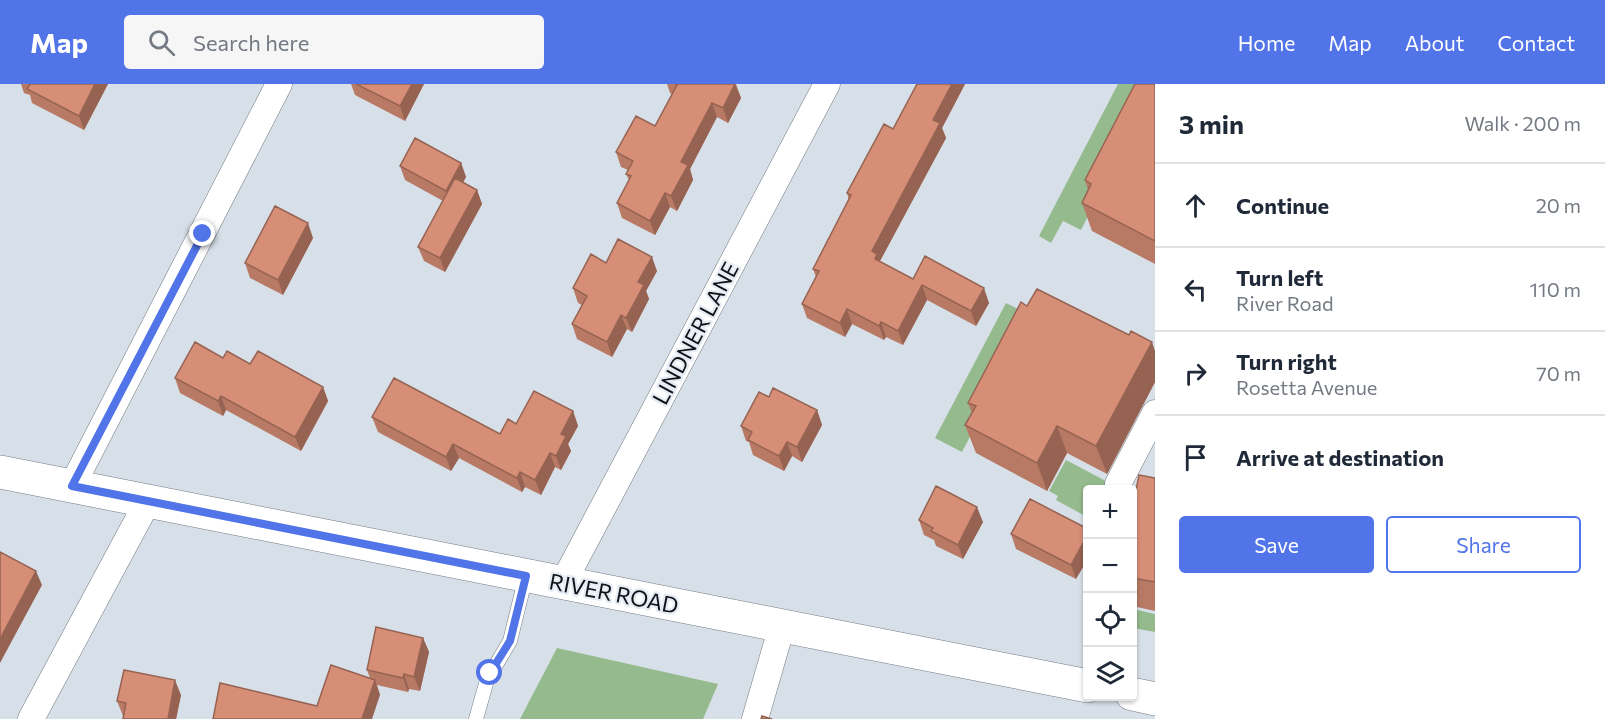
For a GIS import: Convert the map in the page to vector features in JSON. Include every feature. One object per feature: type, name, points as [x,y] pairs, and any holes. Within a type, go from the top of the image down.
[{"type":"main road","name":"RIVER ROAD","points":[[0,472],[1083,685]]},
{"type":"main road","points":[[1137,695],[1155,699]]},
{"type":"street","points":[[72,486],[279,84]]},
{"type":"street","name":"LINDNER LANE","points":[[563,583],[826,84]]},
{"type":"street","points":[[1118,484],[1155,413]]},
{"type":"street","points":[[31,719],[148,501]]},
{"type":"street","points":[[755,719],[782,626]]},
{"type":"lane","points":[[476,719],[487,680],[510,641],[526,576]]},
{"type":"green space","points":[[1118,84],[1155,84],[1081,230],[1063,221],[1051,243],[1039,236]]},
{"type":"green space","points":[[1006,303],[1032,316],[962,452],[935,438]]},
{"type":"green space","points":[[1066,460],[1113,485],[1083,485],[1083,515],[1056,500],[1058,496],[1049,491]]},
{"type":"green space","points":[[1137,610],[1155,614],[1155,632],[1137,629]]},
{"type":"green space","points":[[557,648],[718,684],[703,719],[520,719]]},
{"type":"building","points":[[30,84],[95,84],[79,116],[27,89]]},
{"type":"building","points":[[356,84],[412,84],[400,106]]},
{"type":"building","points":[[675,84],[735,84],[723,108],[712,103],[681,162],[688,165],[671,196],[665,193],[650,221],[617,203],[631,176],[626,174],[633,161],[616,152],[636,116],[655,126],[677,85]]},
{"type":"building","points":[[917,84],[952,84],[933,120],[940,123],[872,251],[877,254],[875,259],[913,279],[925,256],[984,288],[971,311],[922,285],[898,331],[881,322],[879,326],[847,309],[840,323],[802,304],[819,271],[813,269],[851,195],[847,193],[884,124],[893,129]]},
{"type":"building","points":[[1135,84],[1155,84],[1155,241],[1082,203],[1091,184],[1085,180]]},
{"type":"building","points":[[415,138],[461,163],[446,191],[400,166]]},
{"type":"building","points":[[455,178],[477,190],[440,258],[418,247]]},
{"type":"building","points":[[275,206],[308,223],[278,280],[245,263]]},
{"type":"building","points":[[618,239],[652,257],[638,282],[644,285],[626,318],[621,315],[607,342],[572,324],[587,296],[573,288],[591,254],[606,263]]},
{"type":"building","points":[[1037,289],[1129,335],[1131,331],[1152,342],[1096,446],[1057,426],[1037,463],[965,425],[976,406],[968,403],[1021,302],[1027,306]]},
{"type":"building","points":[[195,342],[223,358],[227,351],[250,364],[258,351],[323,387],[295,437],[221,396],[218,401],[175,378]]},
{"type":"building","points":[[394,378],[500,434],[508,419],[516,424],[534,391],[573,411],[561,434],[566,436],[556,456],[550,453],[535,480],[520,472],[517,478],[453,444],[446,457],[372,417]]},
{"type":"building","points":[[773,388],[817,410],[797,447],[787,442],[779,456],[748,440],[752,432],[741,426],[759,392],[769,397]]},
{"type":"building","points":[[1139,475],[1155,478],[1155,582],[1137,579],[1137,485]]},
{"type":"building","points":[[936,486],[977,507],[958,545],[931,531],[933,528],[919,520]]},
{"type":"building","points":[[1030,499],[1083,526],[1083,543],[1071,565],[1011,534]]},
{"type":"building","points":[[0,552],[36,571],[0,639]]},
{"type":"building","points":[[376,627],[423,638],[414,677],[404,674],[403,678],[367,670]]},
{"type":"building","points":[[331,665],[375,680],[362,719],[213,719],[220,683],[317,706]]},
{"type":"building","points":[[124,670],[175,680],[168,719],[123,719],[126,703],[117,701]]},
{"type":"route","points":[[203,234],[72,486],[526,576],[510,641],[490,673]]}]
